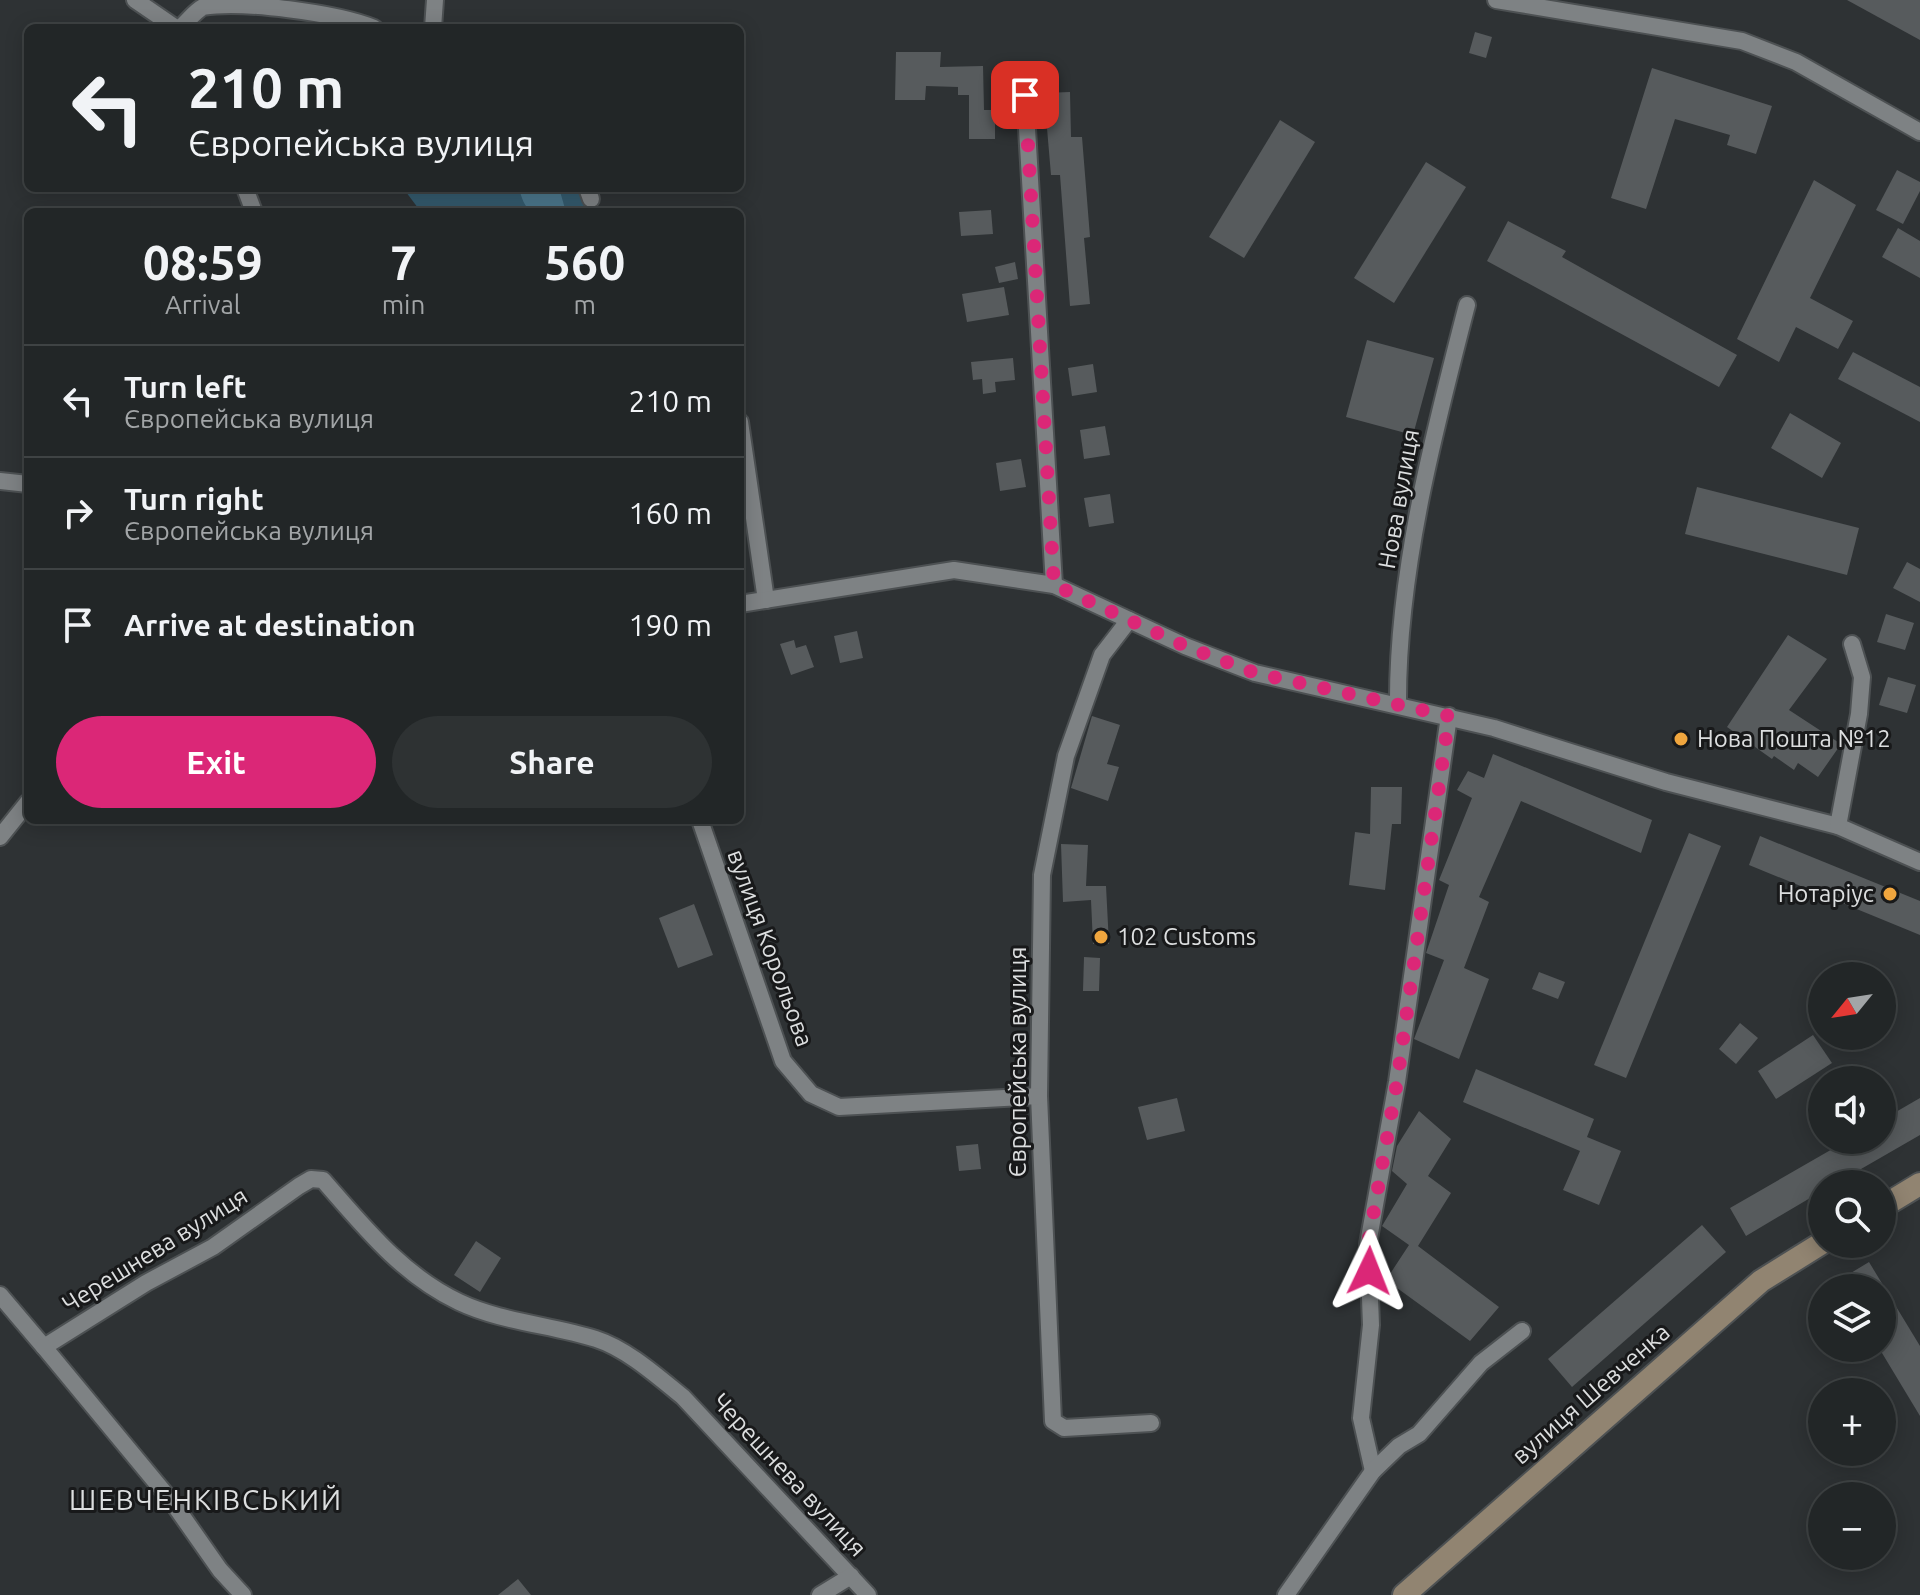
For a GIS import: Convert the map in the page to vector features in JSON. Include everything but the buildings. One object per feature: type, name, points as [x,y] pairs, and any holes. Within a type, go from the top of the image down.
[{"type":"main road","points":[[1896,1199],[1920,1184]]},
{"type":"main road","name":"вулиця Шевченка","points":[[1404,1595],[1761,1281],[1808,1252]]},
{"type":"street","points":[[135,0],[172,24]]},
{"type":"street","points":[[433,24],[435,0]]},
{"type":"street","points":[[1503,0],[1742,41],[1796,62],[1920,132]]},
{"type":"street","points":[[183,24],[201,8],[237,2],[343,15],[364,24]]},
{"type":"street","points":[[1025,95],[1054,585]]},
{"type":"street","name":"Нова вулиця","points":[[1398,705],[1410,575],[1432,443],[1467,305]]},
{"type":"street","points":[[744,449],[766,600]]},
{"type":"street","points":[[0,481],[24,484]]},
{"type":"street","points":[[744,603],[954,570],[1054,585],[1255,673],[1449,716],[1666,782],[1838,826],[1920,862]]},
{"type":"street","name":"Європейська вулиця","points":[[1129,620],[1102,655],[1066,756],[1042,875],[1039,1096],[1053,1421],[1064,1428],[1151,1423]]},
{"type":"street","points":[[1838,826],[1859,714],[1862,677],[1852,644]]},
{"type":"street","points":[[1373,1471],[1361,1418],[1371,1325],[1368,1244],[1397,1082],[1449,716]]},
{"type":"street","points":[[0,837],[24,807]]},
{"type":"street","name":"вулиця Корольова","points":[[701,824],[783,1061],[811,1094],[839,1107],[1039,1096]]},
{"type":"street","name":"Черешнева вулиця","points":[[44,1347],[146,1283],[213,1247],[299,1186],[311,1179],[323,1180],[376,1242],[424,1282],[462,1303],[600,1340],[649,1369],[683,1397],[868,1595]]},
{"type":"street","points":[[0,1295],[173,1503],[220,1570],[243,1595]]},
{"type":"street","points":[[1286,1595],[1373,1471],[1399,1446],[1419,1434],[1481,1363],[1522,1331]]},
{"type":"street","points":[[820,1595],[851,1576]]},
{"type":"shaded area","points":[[406,192],[579,192],[585,208],[418,208]]},
{"type":"shaded area","points":[[520,192],[560,192],[565,208],[528,208]]},
{"type":"place","name":"Нова Пошта №12","points":[[1681,739]]},
{"type":"place","name":"Нотаріус","points":[[1890,894]]},
{"type":"place","name":"102 Customs","points":[[1101,937]]},
{"type":"district","name":"ШЕВЧЕНКІВСЬКИЙ","points":[[206,1500]]},
{"type":"route","points":[[1025,95],[1054,585],[1185,646],[1255,673],[1449,716],[1397,1082],[1368,1244],[1369,1271]]}]
